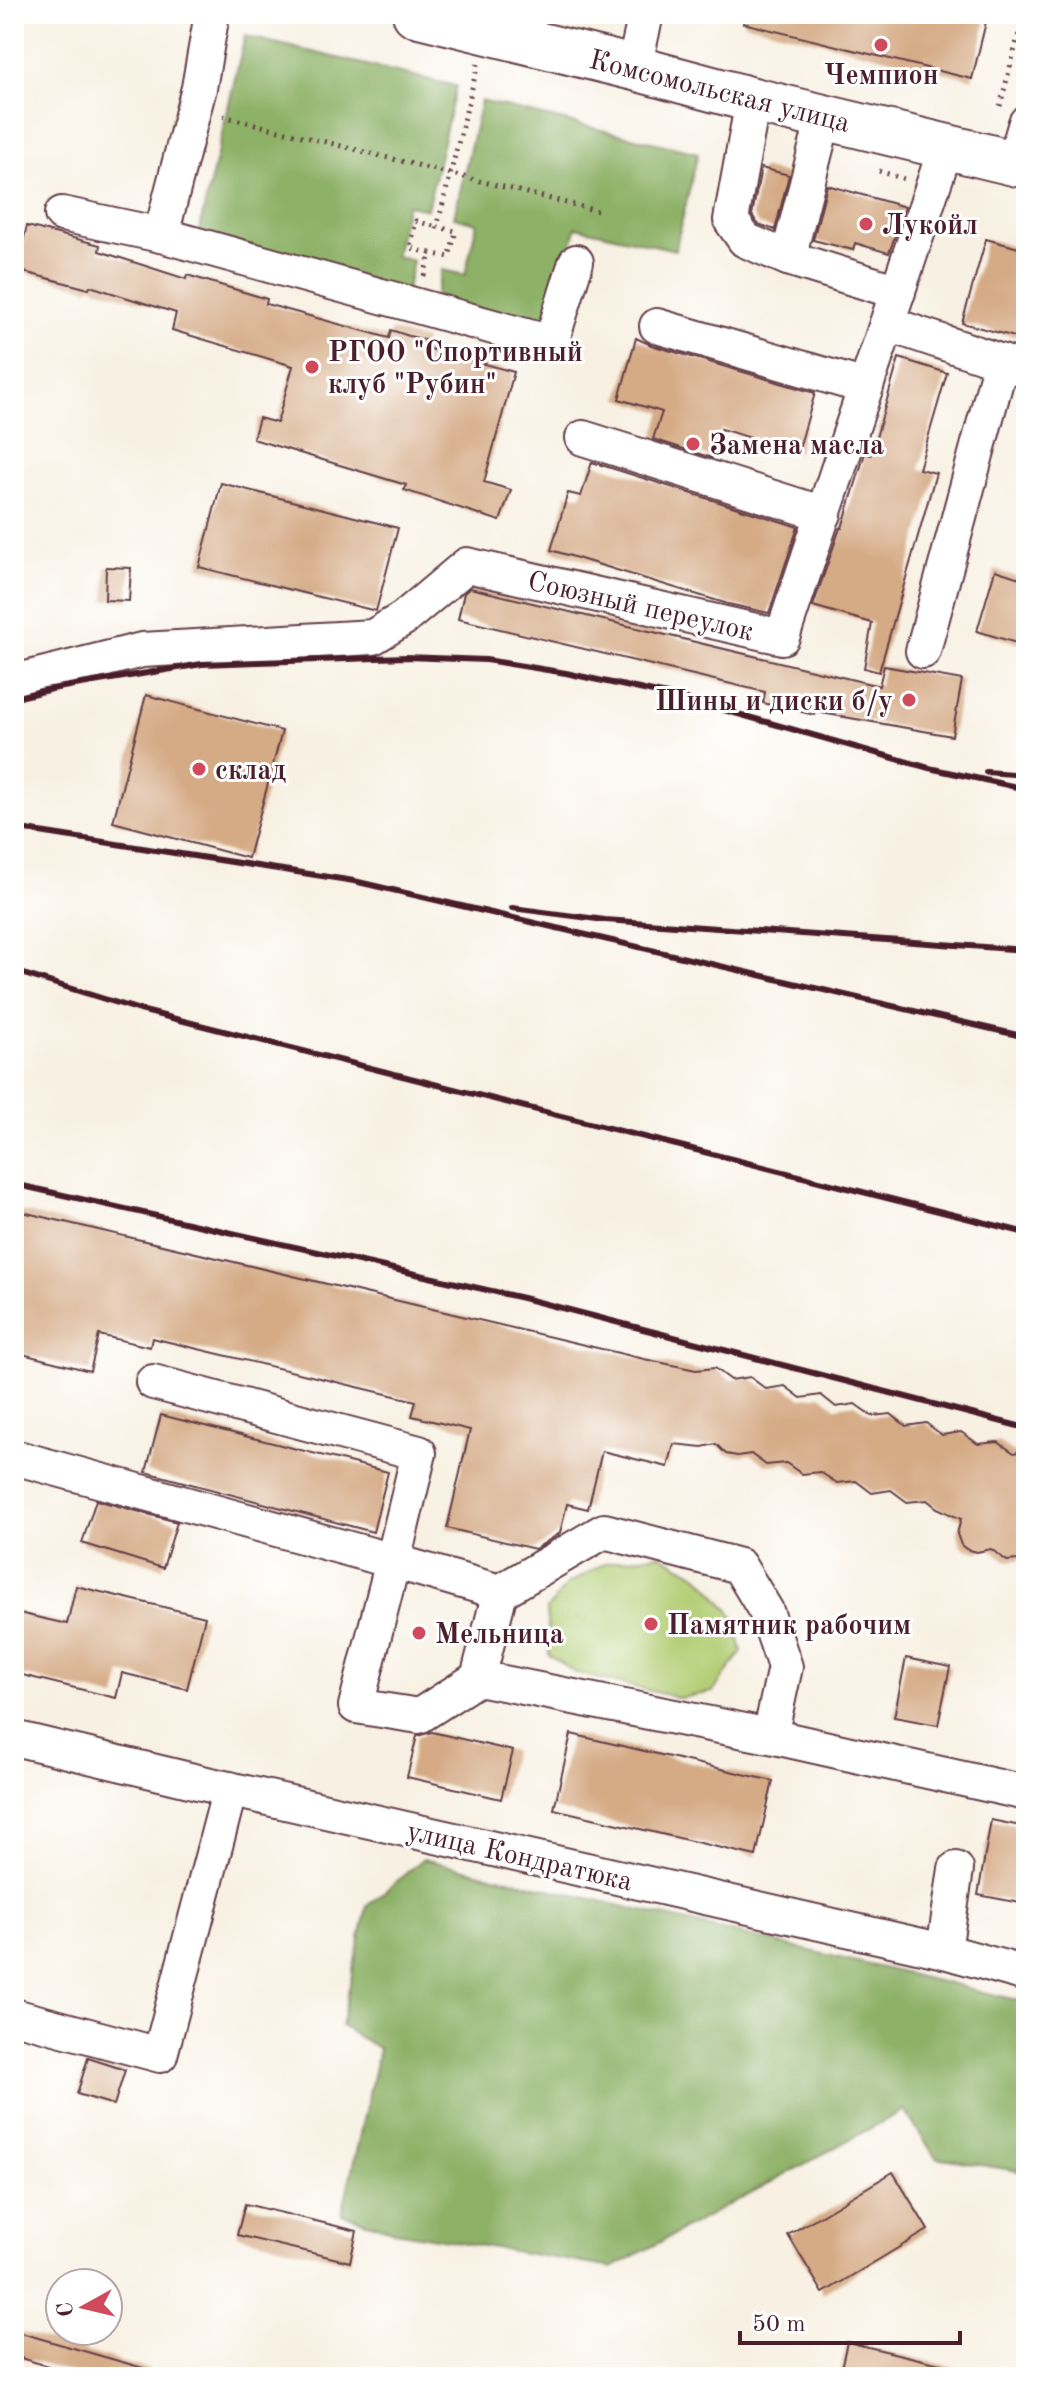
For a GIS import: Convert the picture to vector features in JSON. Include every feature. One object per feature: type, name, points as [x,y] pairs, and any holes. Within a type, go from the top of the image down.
[{"type":"main road","name":"Комсомольская улица","points":[[415,14],[946,147],[1016,140]]},
{"type":"street","points":[[161,235],[194,108],[212,14]]},
{"type":"street","points":[[634,68],[646,14]]},
{"type":"street","points":[[753,100],[731,220],[745,240],[1014,366],[923,651]]},
{"type":"street","points":[[788,258],[824,117]]},
{"type":"street","name":"Союзный переулок","points":[[14,682],[142,650],[373,637],[404,618],[467,565],[782,637],[946,147]]},
{"type":"street","points":[[62,214],[161,235],[551,343],[576,262]]},
{"type":"street","points":[[657,326],[866,387]]},
{"type":"street","points":[[583,438],[824,514]]},
{"type":"street","points":[[153,1382],[419,1453],[356,1706],[419,1716],[478,1678],[500,1592],[604,1531],[739,1566],[766,1611],[785,1667],[770,1736]]},
{"type":"street","points":[[14,1457],[500,1592]]},
{"type":"street","points":[[478,1678],[770,1736],[1026,1793]]},
{"type":"street","name":"улица Кондратюка","points":[[14,1738],[944,1951],[1026,1974]]},
{"type":"street","points":[[14,2016],[160,2055],[230,1789]]},
{"type":"street","points":[[944,1951],[956,1869]]},
{"type":"path","points":[[1016,140],[1024,14]]},
{"type":"path","points":[[437,227],[486,31]]},
{"type":"path","points":[[194,108],[598,211]]},
{"type":"path","points":[[416,221],[456,231],[449,257],[430,253],[410,248],[416,221]]},
{"type":"path","points":[[416,306],[430,253]]},
{"type":"green space","points":[[245,36],[456,86],[427,209],[407,205],[395,256],[413,261],[406,293],[196,243]]},
{"type":"green space","points":[[481,101],[698,153],[675,250],[576,227],[553,327],[435,299],[442,270],[465,275],[477,223],[454,217]]},
{"type":"green space","points":[[659,1554],[699,1576],[733,1615],[742,1651],[713,1692],[680,1698],[576,1673],[549,1655],[547,1609],[567,1585],[605,1563]]},
{"type":"green space","points":[[423,1859],[1026,2002],[1026,2172],[936,2158],[904,2110],[612,2268],[395,2231],[342,2214],[379,2049],[341,2026],[367,1906]]},
{"type":"building","points":[[744,14],[951,14],[986,22],[972,79],[743,23]]},
{"type":"building","points":[[761,168],[789,175],[775,230],[758,224],[752,215]]},
{"type":"building","points":[[827,185],[905,207],[889,253],[855,243],[853,250],[813,240]]},
{"type":"building","points":[[27,226],[100,245],[99,251],[186,279],[187,275],[267,299],[266,304],[389,338],[391,330],[425,340],[423,347],[514,372],[484,482],[511,490],[500,521],[404,490],[406,485],[253,439],[259,418],[277,423],[293,366],[172,330],[176,313],[90,286],[89,289],[16,270]]},
{"type":"building","points":[[986,239],[1026,250],[1026,340],[962,323]]},
{"type":"building","points":[[636,338],[815,393],[798,452],[721,429],[712,458],[653,439],[662,412],[619,399]]},
{"type":"building","points":[[899,358],[947,373],[919,469],[936,473],[879,672],[864,668],[872,623],[813,606],[865,453],[871,455]]},
{"type":"building","points":[[592,462],[798,527],[769,613],[728,604],[551,550],[568,493],[581,496]]},
{"type":"building","points":[[221,483],[398,528],[376,611],[199,567]]},
{"type":"building","points":[[106,567],[131,568],[129,601],[105,600]]},
{"type":"building","points":[[995,570],[1026,580],[1026,646],[977,631]]},
{"type":"building","points":[[470,588],[879,686],[884,666],[962,680],[952,736],[816,712],[815,715],[763,703],[765,692],[458,619],[464,593]]},
{"type":"building","name":"склад","points":[[146,695],[282,731],[248,858],[113,822]]},
{"type":"building","points":[[14,1210],[644,1359],[696,1370],[715,1368],[731,1380],[750,1377],[766,1389],[785,1386],[801,1398],[821,1395],[836,1407],[855,1404],[872,1416],[891,1414],[906,1426],[926,1423],[942,1435],[961,1432],[978,1444],[998,1442],[1014,1453],[1026,1450],[1026,1555],[1007,1561],[991,1549],[977,1552],[966,1549],[957,1534],[961,1519],[927,1500],[907,1502],[891,1490],[872,1493],[856,1481],[837,1483],[820,1472],[802,1474],[786,1463],[766,1465],[751,1454],[726,1454],[716,1444],[702,1447],[674,1444],[668,1467],[602,1451],[588,1509],[567,1504],[560,1533],[535,1549],[447,1528],[470,1430],[412,1416],[416,1401],[152,1338],[150,1347],[99,1335],[90,1371],[14,1352]]},
{"type":"building","points":[[161,1415],[388,1472],[373,1532],[146,1472]]},
{"type":"building","points":[[96,1500],[177,1522],[163,1568],[82,1543]]},
{"type":"building","points":[[76,1586],[205,1617],[187,1689],[122,1673],[116,1698],[14,1673],[14,1612],[67,1624]]},
{"type":"building","points":[[906,1658],[950,1667],[938,1725],[894,1717]]},
{"type":"building","points":[[432,1732],[513,1751],[501,1799],[407,1777],[417,1736]]},
{"type":"building","points":[[571,1734],[773,1781],[756,1856],[554,1809]]},
{"type":"building","points":[[991,1820],[1026,1827],[1026,1904],[978,1895]]},
{"type":"building","points":[[88,2058],[125,2070],[114,2105],[77,2094]]},
{"type":"building","points":[[893,2172],[928,2230],[823,2293],[788,2235]]},
{"type":"building","points":[[245,2204],[357,2231],[350,2262],[237,2235]]},
{"type":"building","points":[[21,2333],[44,2340],[44,2347],[70,2347],[150,2370],[149,2377],[85,2377],[14,2356]]},
{"type":"building","points":[[847,2342],[957,2368],[955,2377],[839,2377]]},
{"type":"railway","points":[[14,698],[202,664],[406,657],[486,660],[566,673],[685,699],[929,768],[1026,789]]},
{"type":"railway","points":[[986,772],[1026,775]]},
{"type":"railway","points":[[14,828],[354,881],[1026,1037]]},
{"type":"railway","points":[[512,908],[605,920],[1026,950]]},
{"type":"railway","points":[[14,971],[140,1010],[1026,1233]]},
{"type":"railway","points":[[14,1184],[523,1298],[1026,1428]]},
{"type":"place","name":"Чемпион","points":[[881,45]]},
{"type":"place","name":"Лукойл","points":[[866,224]]},
{"type":"place","name":"РГОО \"Спортивный клуб \"Рубин\"","points":[[312,367]]},
{"type":"place","name":"Замена масла","points":[[693,444]]},
{"type":"place","name":"Шины и диски б/у","points":[[909,700]]},
{"type":"place","name":"склад","points":[[199,769]]},
{"type":"place","name":"Памятник рабочим","points":[[651,1624]]},
{"type":"place","name":"Мельница","points":[[419,1633]]}]
